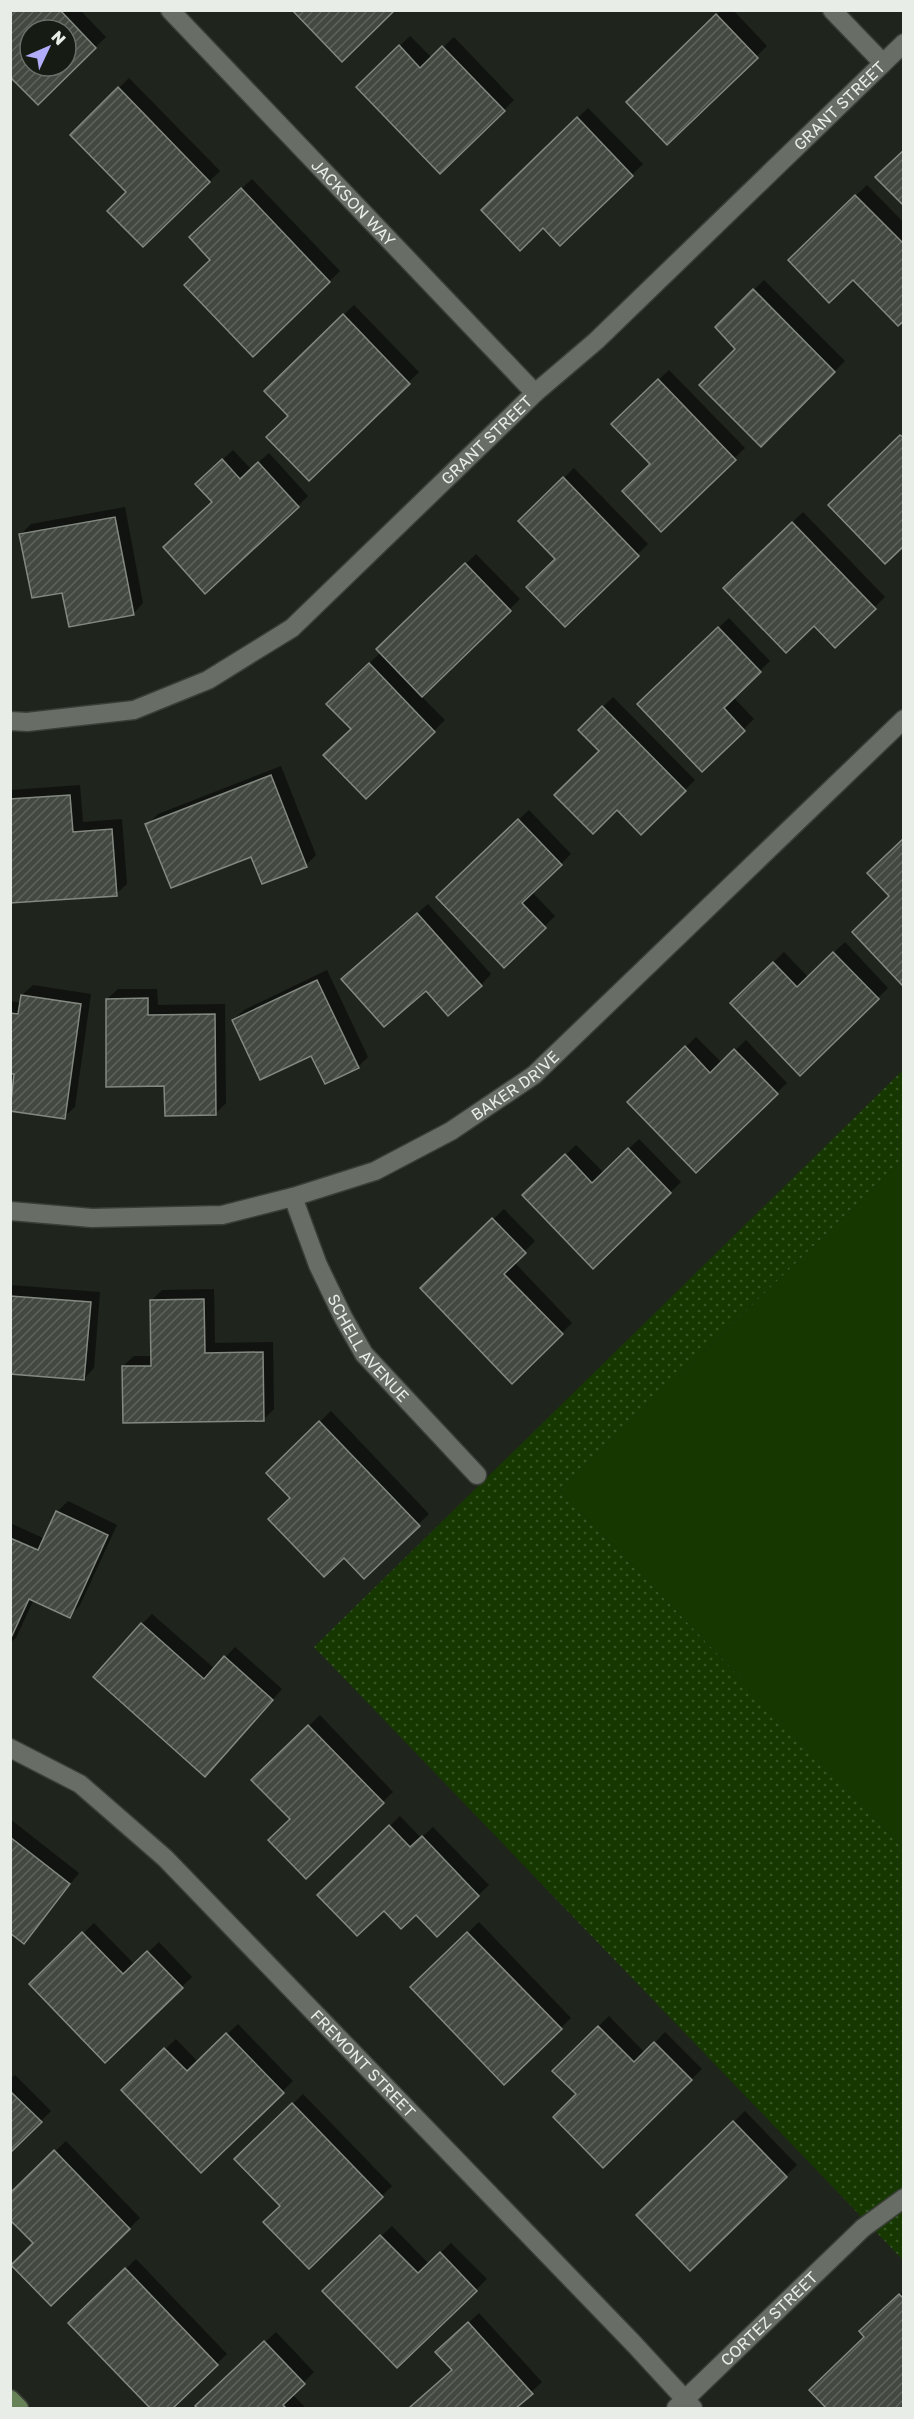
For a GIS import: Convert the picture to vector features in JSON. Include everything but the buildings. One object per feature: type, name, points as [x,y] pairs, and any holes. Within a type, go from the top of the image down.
[{"type":"street","name":"JACKSON WAY","points":[[170,10],[535,393]]},
{"type":"street","points":[[832,10],[883,63]]},
{"type":"street","name":"GRANT STREET","points":[[10,721],[27,722],[134,710],[208,680],[292,628],[535,393],[596,341],[903,43]]},
{"type":"street","name":"BAKER DRIVE","points":[[10,1211],[92,1218],[222,1215],[293,1197],[375,1171],[452,1131],[534,1075],[903,719]]},
{"type":"street","name":"SCHELL AVENUE","points":[[293,1197],[318,1266],[364,1354],[477,1475]]},
{"type":"street","name":"FREMONT STREET","points":[[10,1749],[80,1785],[165,1858],[634,2344],[684,2406]]},
{"type":"street","name":"CORTEZ STREET","points":[[684,2406],[863,2228],[903,2198]]},
{"type":"street","points":[[10,2399],[19,2409]]},
{"type":"green space","points":[[903,1070],[903,1160],[560,1490],[903,1847],[903,2260],[314,1647]]},
{"type":"green space","points":[[903,1160],[903,1847],[560,1490]]}]
